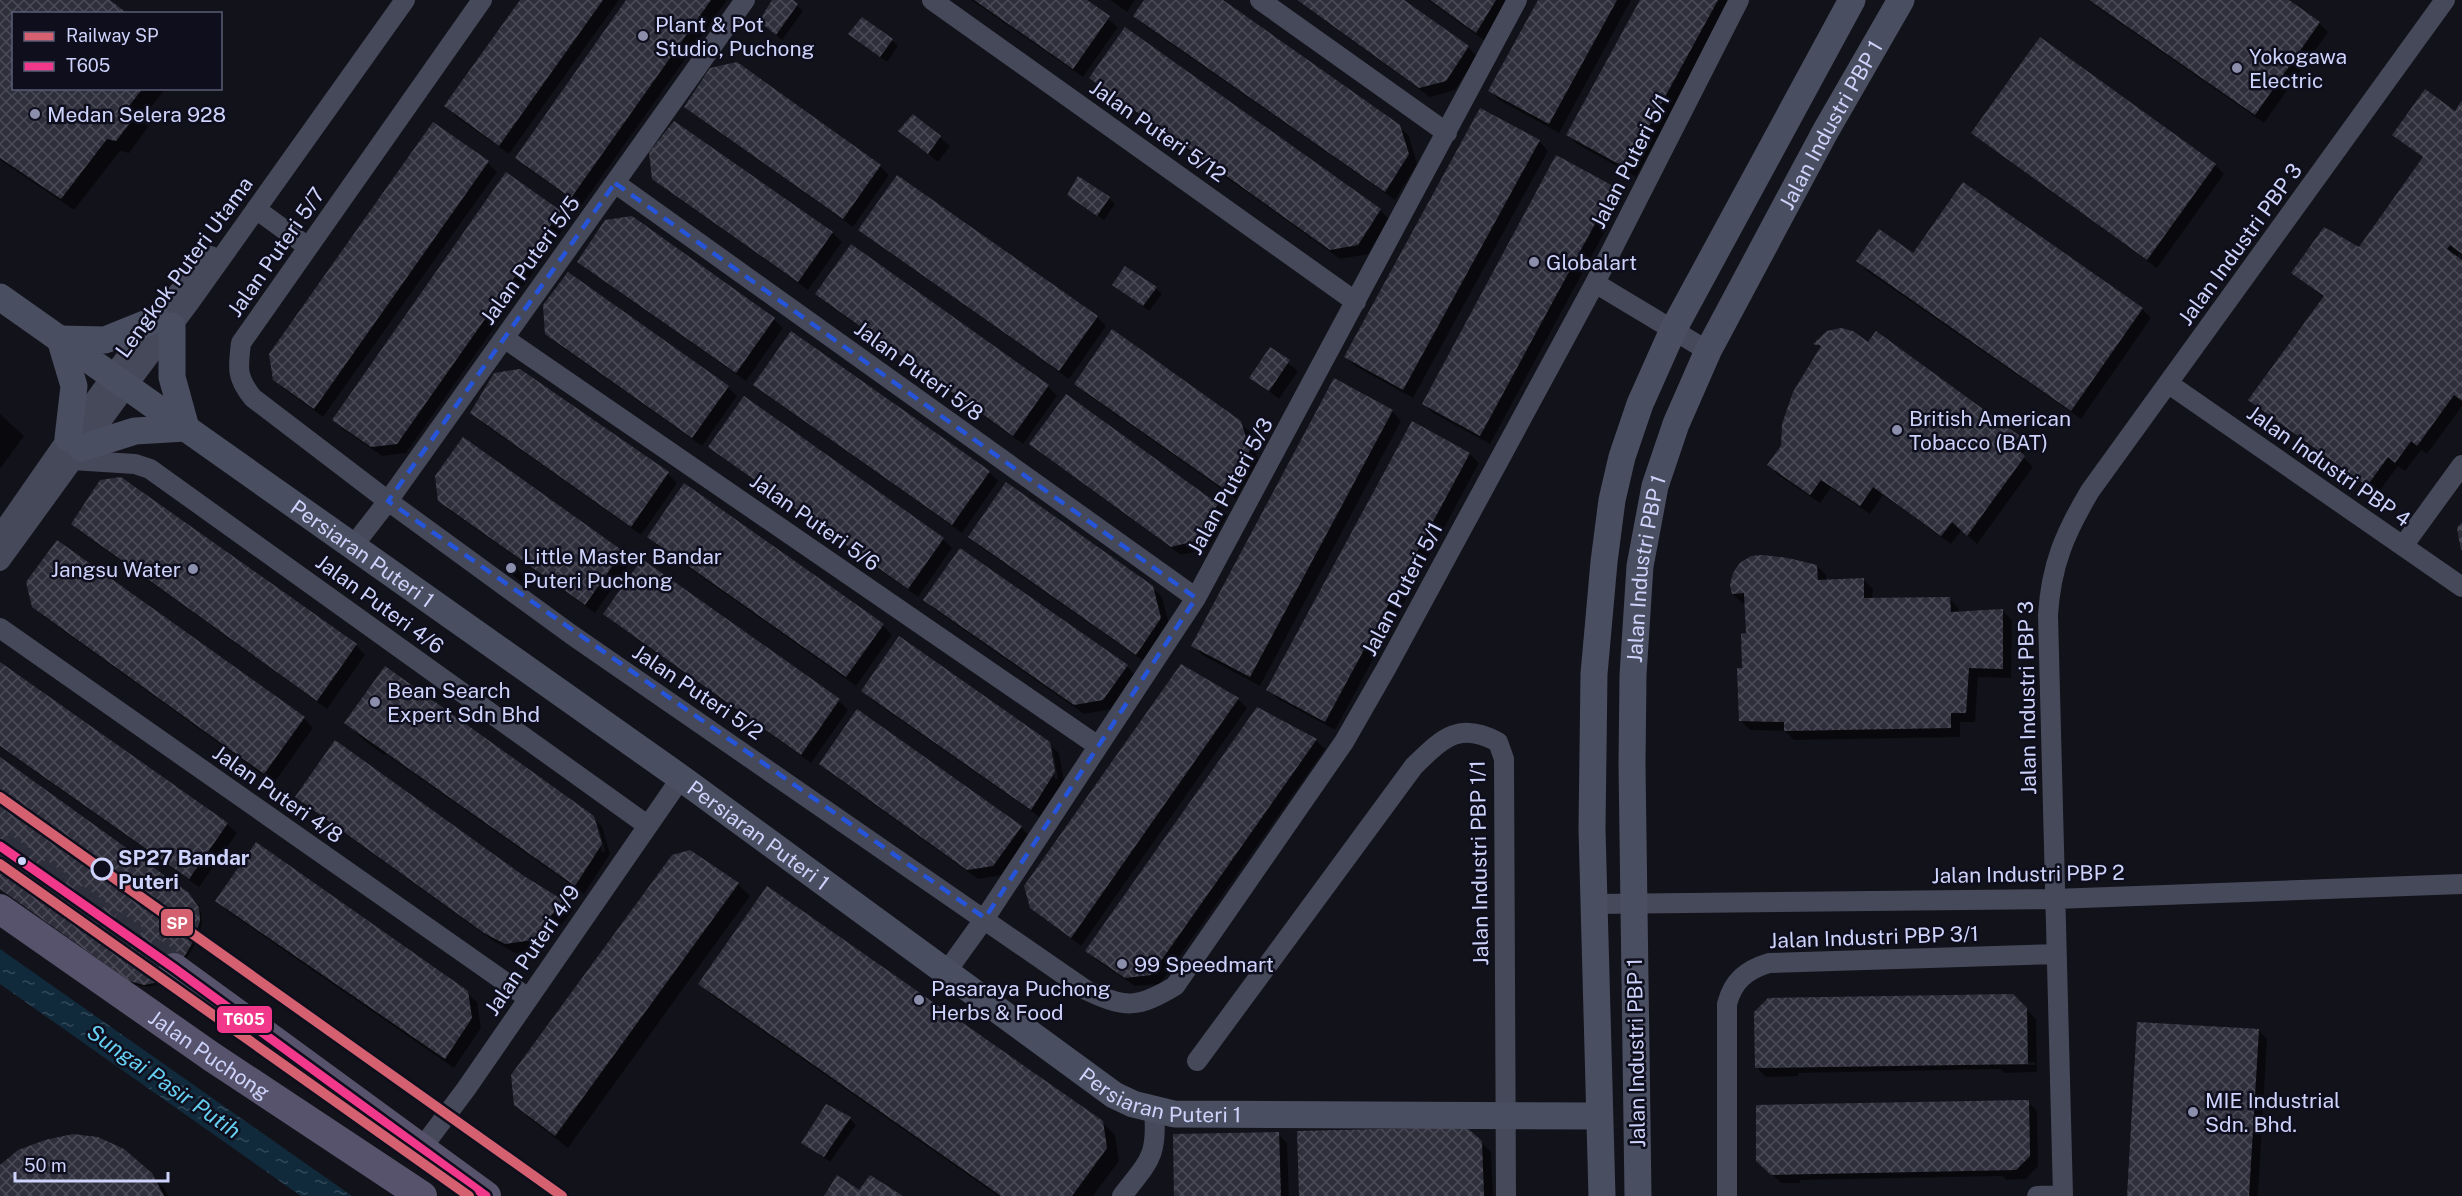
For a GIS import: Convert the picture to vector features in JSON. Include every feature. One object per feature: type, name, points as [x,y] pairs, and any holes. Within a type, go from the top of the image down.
[{"type":"main road","name":"Jalan Industri PBP 1","points":[[1602,1196],[1592,829],[1594,674],[1612,500],[1622,457],[1640,404],[1673,330],[1852,0]]},
{"type":"main road","name":"Jalan Industri PBP 1","points":[[1638,1196],[1632,764],[1633,675],[1640,566],[1655,486],[1676,424],[1708,351],[1826,132],[1901,0]]},
{"type":"main road","name":"Persiaran Puteri 1","points":[[0,297],[681,778],[947,971],[1092,1080],[1134,1104],[1174,1114],[1599,1116]]},
{"type":"main road","points":[[164,323],[172,377],[186,428],[135,431],[74,449],[74,386],[60,339],[105,340],[164,323]]},
{"type":"main road","name":"Jalan Puchong","points":[[0,909],[212,1057],[422,1196]]},
{"type":"main road","points":[[174,968],[486,1196]]},
{"type":"street","name":"Lengkok Puteri Utama","points":[[0,561],[120,381],[256,209],[405,0]]},
{"type":"street","name":"Jalan Puteri 5/7","points":[[388,501],[253,398],[241,383],[238,369],[241,343],[482,0]]},
{"type":"street","name":"Jalan Puteri 5/5","points":[[353,546],[388,501],[745,0]]},
{"type":"street","name":"Jalan Puteri 5/12","points":[[932,0],[1356,302]]},
{"type":"street","points":[[1260,0],[1447,133]]},
{"type":"street","name":"Jalan Puteri 5/3","points":[[947,971],[985,918],[1196,598],[1517,0]]},
{"type":"street","name":"Jalan Puteri 5/1","points":[[985,918],[1086,990],[1104,998],[1127,1005],[1150,1001],[1175,986],[1344,742],[1387,667],[1595,283],[1739,0]]},
{"type":"street","name":"Jalan Industri PBP 3","points":[[2062,1196],[2048,615],[2049,590],[2064,537],[2090,491],[2445,0]]},
{"type":"street","name":"Jalan Puteri 5/8","points":[[615,183],[1196,598]]},
{"type":"street","points":[[256,209],[308,247]]},
{"type":"street","points":[[1595,283],[1708,351]]},
{"type":"street","name":"Jalan Puteri 5/6","points":[[504,338],[1098,746]]},
{"type":"street","name":"Jalan Industri PBP 4","points":[[2169,384],[2462,587]]},
{"type":"street","name":"Lengkok Puteri Utama","points":[[0,535],[74,449]]},
{"type":"street","name":"Jalan Puteri 4/6","points":[[74,449],[150,469],[647,825]]},
{"type":"street","points":[[2403,546],[2462,465]]},
{"type":"street","name":"Jalan Puteri 5/2","points":[[388,501],[572,634],[985,918]]},
{"type":"street","name":"Jalan Puteri 4/8","points":[[0,628],[528,998]]},
{"type":"street","name":"Jalan Industri PBP 1/1","points":[[1197,1061],[1414,766],[1448,738],[1467,731],[1482,734],[1498,742],[1504,759],[1506,1196]]},
{"type":"street","name":"Jalan Puteri 4/9","points":[[421,1149],[466,1089],[681,778]]},
{"type":"street","name":"Jalan Industri PBP 2","points":[[1594,904],[2054,899],[2462,884]]},
{"type":"street","name":"Jalan Industri PBP 3/1","points":[[1726,1196],[1727,1004],[1733,987],[1744,974],[1768,963],[2056,954]]},
{"type":"street","points":[[1122,1196],[1146,1166],[1152,1154],[1155,1139],[1155,1110]]},
{"type":"street","points":[[2037,1196],[2062,1196]]},
{"type":"highlighted area","points":[[615,183],[1196,598],[985,918],[388,501]]},
{"type":"water","name":"Sungai Pasir Putih","points":[[0,949],[352,1196],[301,1196],[0,984]]},
{"type":"building","points":[[0,0],[110,0],[125,12],[12,12],[12,90],[141,90],[129,106],[137,114],[116,141],[107,139],[61,199],[0,158]]},
{"type":"building","points":[[520,0],[603,0],[499,146],[444,106]]},
{"type":"building","points":[[626,0],[711,0],[571,198],[515,158]]},
{"type":"building","points":[[772,0],[793,0],[798,4],[776,35],[759,21]]},
{"type":"building","points":[[974,0],[1087,0],[1110,16],[1073,69]]},
{"type":"building","points":[[1144,0],[1223,0],[1400,125],[1409,154],[1385,192],[1133,16]]},
{"type":"building","points":[[1297,0],[1404,0],[1469,46],[1446,81],[1419,88]]},
{"type":"building","points":[[1430,0],[1496,0],[1476,33]]},
{"type":"building","points":[[1538,0],[1617,0],[1549,124],[1488,91]]},
{"type":"building","points":[[1640,0],[1718,0],[1626,168],[1566,135]]},
{"type":"building","name":"Yokogawa Electric","points":[[2089,0],[2289,0],[2320,22],[2255,115]]},
{"type":"building","points":[[862,17],[893,39],[880,57],[848,34]]},
{"type":"building","points":[[1125,27],[1381,209],[1358,245],[1330,250],[1089,78]]},
{"type":"building","points":[[2040,37],[2216,164],[2147,260],[1971,133]]},
{"type":"building","points":[[737,62],[881,165],[843,219],[684,107],[710,68]]},
{"type":"building","points":[[2425,89],[2455,111],[2462,100],[2462,254],[2450,245],[2447,249],[2462,260],[2462,401],[2454,395],[2417,446],[2411,441],[2395,463],[2388,457],[2367,486],[2248,400],[2324,296],[2291,273],[2324,227],[2359,247],[2423,157],[2392,135]]},
{"type":"building","points":[[1480,108],[1540,140],[1403,390],[1344,357]]},
{"type":"building","points":[[913,114],[941,136],[928,154],[898,131]]},
{"type":"building","points":[[674,121],[833,232],[798,282],[652,179],[649,152]]},
{"type":"building","points":[[433,122],[489,161],[314,409],[273,380],[269,354]]},
{"type":"building","points":[[1556,155],[1615,187],[1480,436],[1422,404]]},
{"type":"building","points":[[506,172],[561,211],[397,444],[371,447],[332,420]]},
{"type":"building","points":[[897,175],[1098,316],[1059,371],[858,230]]},
{"type":"building","points":[[1078,176],[1110,197],[1097,216],[1067,195]]},
{"type":"building","points":[[1963,182],[2143,308],[2071,411],[1856,261],[1879,229],[1913,253]]},
{"type":"building","points":[[632,216],[775,318],[736,373],[577,262],[605,220]]},
{"type":"building","points":[[851,244],[1049,385],[1013,436],[815,294]]},
{"type":"building","points":[[1125,266],[1157,287],[1143,306],[1112,285]]},
{"type":"building","points":[[568,272],[729,386],[692,438],[545,334],[543,305]]},
{"type":"building","name":"British American Tobacco (BAT)","points":[[1841,328],[1853,331],[1868,342],[1876,331],[2020,436],[2013,445],[2025,456],[1967,536],[1952,522],[1941,536],[1873,487],[1860,506],[1821,480],[1810,495],[1767,465],[1781,446],[1782,424],[1793,392],[1821,346],[1813,344],[1827,331]]},
{"type":"building","points":[[1112,329],[1241,421],[1250,450],[1227,491],[1074,384]]},
{"type":"building","points":[[791,331],[990,471],[952,525],[753,385]]},
{"type":"building","points":[[1270,347],[1290,360],[1269,391],[1249,378]]},
{"type":"building","points":[[520,369],[669,472],[631,527],[470,413],[494,373]]},
{"type":"building","points":[[1334,378],[1393,410],[1250,677],[1191,646]]},
{"type":"building","points":[[1066,394],[1218,504],[1199,540],[1171,547],[1029,444]]},
{"type":"building","points":[[744,396],[944,538],[908,589],[708,447]]},
{"type":"building","points":[[1412,421],[1470,453],[1325,722],[1266,690]]},
{"type":"building","points":[[463,437],[623,551],[585,605],[438,501],[435,476]]},
{"type":"building","points":[[121,477],[357,644],[317,701],[71,524],[100,480]]},
{"type":"building","points":[[1006,482],[1153,586],[1161,618],[1136,655],[968,537]]},
{"type":"building","points":[[684,483],[884,624],[846,677],[647,537]]},
{"type":"building","points":[[2462,522],[2462,550],[2461,550],[2457,528]]},
{"type":"building","points":[[57,540],[305,717],[264,774],[32,607],[26,582]]},
{"type":"building","points":[[960,548],[1128,665],[1103,700],[1074,705],[923,600]]},
{"type":"building","points":[[1762,555],[1817,565],[1818,580],[1864,578],[1864,598],[1950,597],[1951,612],[2003,609],[2003,669],[1969,668],[1966,713],[1951,713],[1951,728],[1784,731],[1784,722],[1739,721],[1737,668],[1742,668],[1741,634],[1746,633],[1744,593],[1732,594],[1730,585],[1733,573],[1740,563],[1751,556]]},
{"type":"building","points":[[642,559],[840,699],[801,755],[603,614]]},
{"type":"building","name":"Little Master Bandar Puteri Puchong","points":[[512,561],[517,568],[512,575],[504,569]]},
{"type":"building","points":[[899,636],[1050,742],[1055,772],[1031,810],[861,691]]},
{"type":"building","points":[[0,662],[228,823],[189,879],[0,746]]},
{"type":"building","points":[[1181,664],[1239,698],[1071,938],[1030,908],[1024,886]]},
{"type":"building","points":[[385,666],[594,816],[602,844],[575,886],[344,723]]},
{"type":"building","points":[[1257,707],[1317,739],[1151,975],[1125,978],[1085,951]]},
{"type":"building","points":[[857,709],[1022,826],[993,866],[967,870],[819,764]]},
{"type":"building","points":[[335,740],[524,876],[563,900],[533,940],[505,944],[484,933],[295,797]]},
{"type":"building","name":"SP27 Bandar Puteri","points":[[0,757],[189,893],[199,908],[200,921],[194,940],[186,954],[159,982],[144,985],[129,981],[0,889]]},
{"type":"building","points":[[256,842],[468,991],[472,1018],[445,1059],[215,901]]},
{"type":"building","points":[[690,850],[739,883],[555,1136],[514,1105],[511,1075],[672,855]]},
{"type":"building","points":[[767,886],[1103,1121],[1107,1148],[1072,1196],[1001,1196],[698,984]]},
{"type":"building","points":[[2013,994],[2027,1008],[2028,1064],[1755,1068],[1754,1012],[1768,998]]},
{"type":"building","name":"MIE Industrial Sdn. Bhd.","points":[[2137,1022],[2259,1029],[2249,1196],[2127,1196]]},
{"type":"building","points":[[2029,1100],[2030,1156],[2016,1170],[1771,1175],[1756,1161],[1756,1105]]},
{"type":"building","points":[[826,1104],[851,1117],[824,1157],[801,1143]]},
{"type":"building","points":[[1466,1127],[1482,1141],[1484,1196],[1299,1196],[1297,1131]]},
{"type":"building","points":[[1279,1132],[1281,1196],[1174,1196],[1173,1134]]},
{"type":"building","points":[[73,1134],[98,1137],[124,1149],[152,1173],[164,1196],[0,1196],[0,1165],[18,1150],[45,1140]]},
{"type":"building","points":[[837,1175],[859,1190],[870,1175],[903,1196],[824,1196]]},
{"type":"tunnel","points":[[0,846],[174,968]]},
{"type":"rail line","name":"SP","points":[[0,797],[562,1196]]},
{"type":"rail line","name":"SP","points":[[0,864],[469,1196]]},
{"type":"transit line","name":"T605","points":[[0,846],[174,968],[486,1196]]},
{"type":"place","name":"Plant & Pot Studio, Puchong","points":[[643,36]]},
{"type":"place","name":"Yokogawa Electric","points":[[2237,68]]},
{"type":"place","name":"Medan Selera 928","points":[[35,114]]},
{"type":"place","name":"Globalart","points":[[1534,262]]},
{"type":"place","name":"British American Tobacco (BAT)","points":[[1897,430]]},
{"type":"place","name":"Little Master Bandar Puteri Puchong","points":[[511,568]]},
{"type":"place","name":"Jangsu Water","points":[[193,569]]},
{"type":"place","name":"Bean Search Expert Sdn Bhd","points":[[375,702]]},
{"type":"place","name":"SP27 Bandar Puteri","points":[[102,869]]},
{"type":"place","name":"99 Speedmart","points":[[1122,964]]},
{"type":"place","name":"Pasaraya Puchong Herbs & Food","points":[[919,1000]]},
{"type":"place","name":"MIE Industrial Sdn. Bhd.","points":[[2193,1112]]}]
